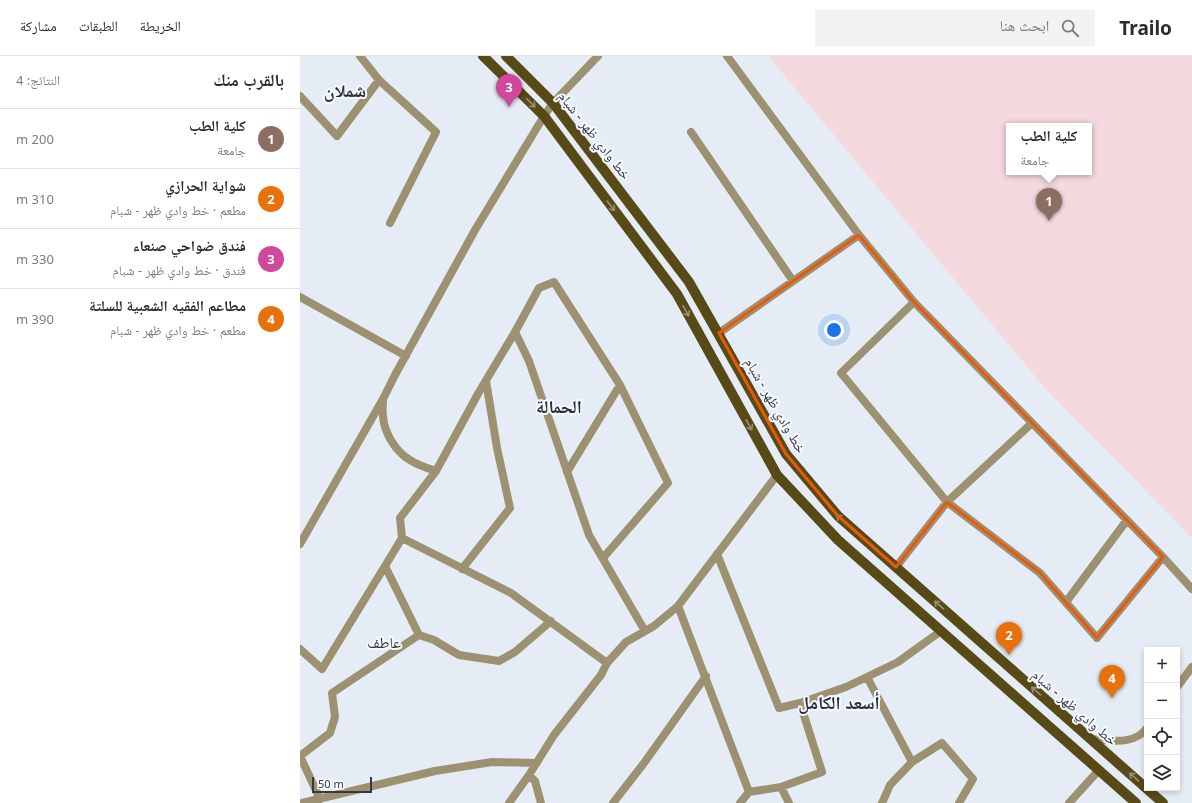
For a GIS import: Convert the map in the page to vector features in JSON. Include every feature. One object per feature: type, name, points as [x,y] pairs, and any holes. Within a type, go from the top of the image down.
[{"type":"main road","name":"خط وادي ظهر - شبام","points":[[483,56],[544,116],[677,294],[777,475],[838,540],[1136,803]]},
{"type":"main road","name":"خط وادي ظهر - شبام","points":[[506,56],[553,103],[689,282],[786,454],[838,516],[1159,801]]},
{"type":"street","points":[[360,56],[379,80],[436,132],[390,223]]},
{"type":"street","points":[[300,544],[383,399],[475,230],[544,116],[553,103],[598,56]]},
{"type":"street","points":[[727,56],[860,235],[914,302],[1127,520],[1192,589]]},
{"type":"street","points":[[300,96],[337,136],[379,80]]},
{"type":"street","points":[[691,132],[793,281]]},
{"type":"street","points":[[719,333],[860,235]]},
{"type":"street","points":[[300,649],[322,669],[402,538],[400,518],[436,472],[479,392],[539,288],[554,282],[620,385],[668,483],[602,558]]},
{"type":"street","points":[[300,297],[406,356]]},
{"type":"street","points":[[914,302],[841,373],[947,502],[1040,573],[1097,638],[1162,557]]},
{"type":"street","points":[[515,332],[529,361],[589,535],[645,631]]},
{"type":"street","points":[[462,569],[510,508],[497,448],[486,380]]},
{"type":"street","points":[[567,472],[620,385]]},
{"type":"street","points":[[383,399],[383,417],[390,438],[397,449],[409,460],[436,472]]},
{"type":"street","points":[[896,568],[947,502],[1032,423]]},
{"type":"street","points":[[509,803],[529,775],[554,735],[601,674],[607,663],[626,642],[654,626],[678,606],[777,475]]},
{"type":"street","points":[[1066,602],[1127,520]]},
{"type":"street","points":[[402,538],[511,593],[607,663]]},
{"type":"street","points":[[717,554],[778,708],[800,703],[846,687],[898,662],[941,631]]},
{"type":"street","points":[[385,566],[419,635],[434,640],[459,655],[499,661],[514,652],[551,621]]},
{"type":"street","points":[[678,606],[749,792]]},
{"type":"street","points":[[320,799],[300,756],[330,733],[335,717],[332,693],[419,635]]},
{"type":"street","points":[[1180,683],[1192,667]]},
{"type":"street","points":[[613,803],[644,763],[706,676]]},
{"type":"street","points":[[867,677],[912,762]]},
{"type":"street","points":[[740,803],[749,792],[781,787],[822,772],[800,703]]},
{"type":"street","points":[[1090,739],[1109,741],[1126,740],[1142,734],[1144,732]]},
{"type":"street","points":[[882,803],[890,785],[912,762],[942,743],[973,779],[959,803]]},
{"type":"street","points":[[302,803],[435,771],[492,762],[536,763]]},
{"type":"street","points":[[1069,803],[1098,770]]},
{"type":"street","points":[[529,775],[535,781],[543,802]]},
{"type":"street","points":[[781,787],[789,803]]},
{"type":"highlighted area","points":[[859,235],[914,302],[1163,557],[1097,638],[1040,573],[947,502],[896,567],[838,516],[786,454],[719,333]]},
{"type":"shaded area","points":[[768,56],[1192,56],[1192,538],[1043,386]]},
{"type":"place","name":"فندق ضواحي صنعاء","points":[[509,107]]},
{"type":"place","name":"كلية الطب","points":[[1049,221]]},
{"type":"place","name":"شواية الحرازي","points":[[1009,655]]},
{"type":"place","name":"مطاعم الفقيه الشعبية للسلتة","points":[[1112,698]]},
{"type":"district","name":"شملان","points":[[345,90]]},
{"type":"district","name":"الحمالة","points":[[559,406]]},
{"type":"district","name":"عاطف","points":[[384,642]]},
{"type":"district","name":"أسعد الكامل","points":[[839,702]]}]
